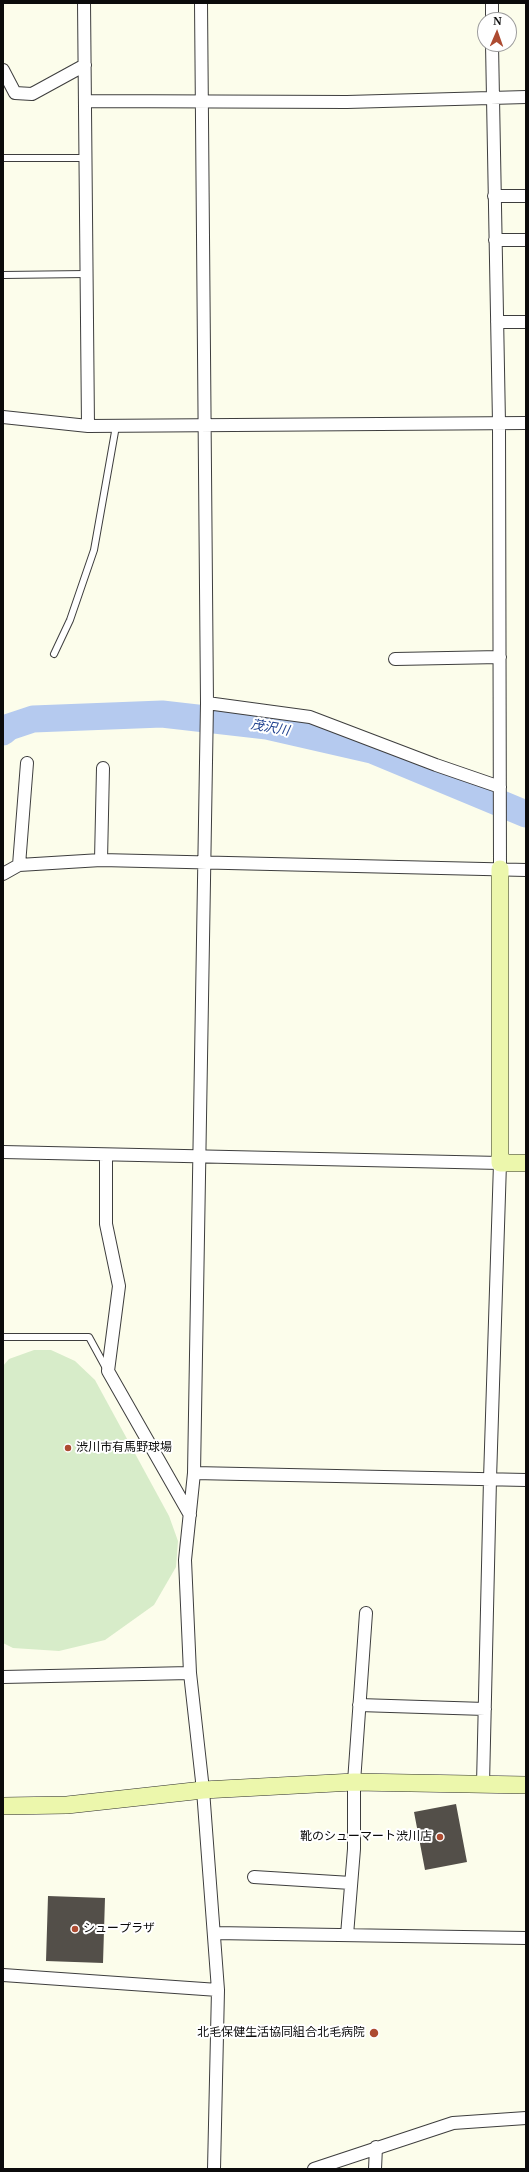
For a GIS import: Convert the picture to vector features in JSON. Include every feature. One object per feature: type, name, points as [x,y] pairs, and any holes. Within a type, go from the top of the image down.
[{"type":"street","points":[[84,3],[88,426]]},
{"type":"street","points":[[201,3],[205,425],[205,863],[198,1157],[194,1473],[185,1560],[190,1673],[203,1790],[218,1990],[214,2169]]},
{"type":"street","points":[[483,1784],[490,1479],[500,1163],[499,423],[492,52]]},
{"type":"street","points":[[3,70],[15,93],[32,94],[85,65]]},
{"type":"street","points":[[85,101],[347,102],[526,97]]},
{"type":"street","points":[[494,196],[526,196]]},
{"type":"street","points":[[495,240],[526,240]]},
{"type":"street","points":[[497,322],[526,322]]},
{"type":"street","points":[[3,417],[88,426],[526,423]]},
{"type":"street","points":[[395,659],[500,657]]},
{"type":"street","points":[[206,705],[310,717],[436,765],[500,787]]},
{"type":"street","points":[[19,865],[27,763]]},
{"type":"street","points":[[101,860],[103,768]]},
{"type":"street","points":[[3,874],[19,865],[101,860],[526,870]]},
{"type":"street","points":[[3,1152],[526,1163]]},
{"type":"street","points":[[106,1154],[106,1224],[119,1286],[108,1371],[190,1515]]},
{"type":"street","points":[[194,1473],[526,1480]]},
{"type":"street","points":[[347,1935],[354,1849],[354,1782],[366,1613]]},
{"type":"street","points":[[3,1677],[190,1673]]},
{"type":"street","points":[[359,1705],[485,1709]]},
{"type":"street","points":[[3,1806],[67,1805],[203,1790],[354,1782],[526,1785]]},
{"type":"street","points":[[254,1877],[351,1883]]},
{"type":"street","points":[[214,1932],[526,1938]]},
{"type":"street","points":[[3,1975],[218,1990]]},
{"type":"street","points":[[314,2169],[376,2147],[453,2123],[526,2118]]},
{"type":"street","points":[[375,2169],[376,2147]]},
{"type":"lane","points":[[3,158],[86,158]]},
{"type":"lane","points":[[3,275],[86,274]]},
{"type":"lane","points":[[54,654],[70,620],[94,550],[116,426]]},
{"type":"lane","points":[[3,1336],[89,1336],[108,1371]]},
{"type":"green space","name":"渋川市有馬野球場","points":[[34,1350],[51,1350],[75,1361],[95,1380],[169,1516],[178,1541],[176,1567],[154,1605],[105,1640],[59,1651],[13,1648],[3,1643],[3,1366],[9,1359]]},
{"type":"building","name":"靴のシューマート渋川店","points":[[456,1804],[467,1862],[425,1870],[414,1812]]},
{"type":"building","name":"シュープラザ","points":[[48,1896],[105,1898],[103,1963],[46,1961]]},
{"type":"waterway","name":"茂沢川","points":[[3,732],[9,727],[33,719],[162,714],[267,726],[372,750],[526,814]]},
{"type":"place","name":"渋川市有馬野球場","points":[[68,1448]]},
{"type":"place","name":"靴のシューマート渋川店","points":[[440,1837]]},
{"type":"place","name":"シュープラザ","points":[[75,1929]]},
{"type":"place","name":"北毛保健生活協同組合北毛病院","points":[[374,2033]]}]
